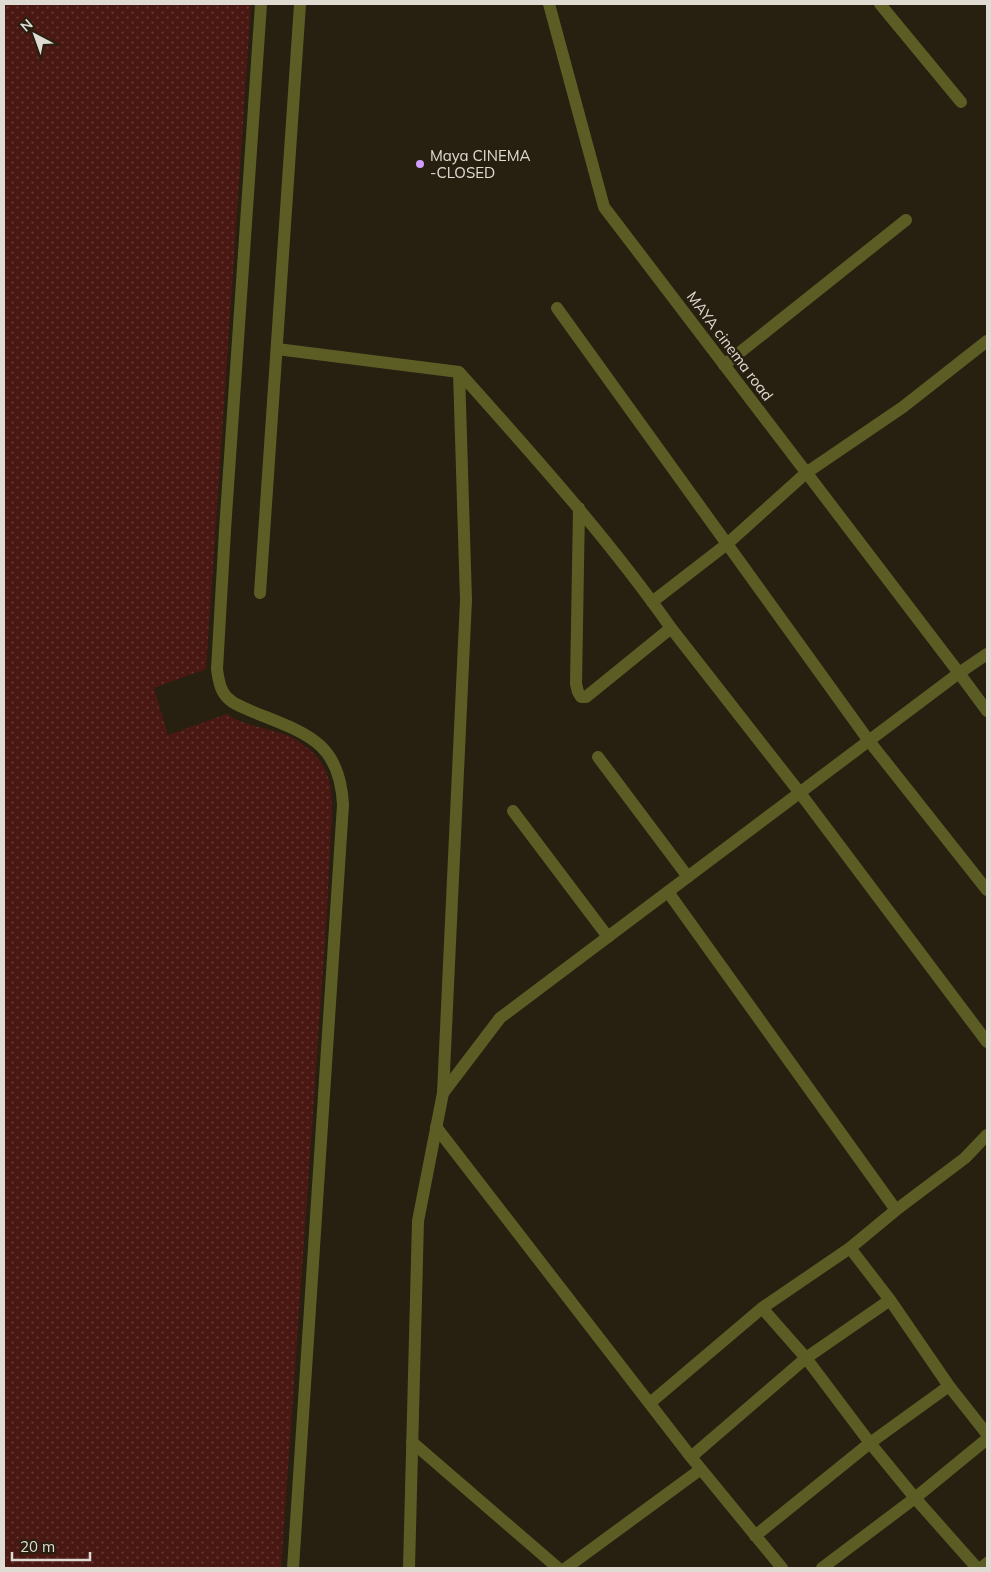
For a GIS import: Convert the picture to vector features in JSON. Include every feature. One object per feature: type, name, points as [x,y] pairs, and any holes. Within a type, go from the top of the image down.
[{"type":"street","points":[[261,4],[226,510],[219,681],[223,692],[233,703],[305,733],[320,744],[338,771],[343,805],[292,1568]]},
{"type":"street","points":[[260,593],[300,4]]},
{"type":"street","name":"MAYA cinema road","points":[[549,4],[604,207],[987,710]]},
{"type":"street","points":[[880,4],[961,102]]},
{"type":"street","points":[[724,365],[906,220]]},
{"type":"street","points":[[558,308],[869,741],[987,890]]},
{"type":"street","points":[[652,602],[727,544],[806,472],[903,407],[987,341]]},
{"type":"street","points":[[276,349],[459,372],[580,508],[670,628],[800,792],[987,1042]]},
{"type":"street","points":[[409,1568],[418,1221],[443,1093],[466,600],[459,372]]},
{"type":"street","points":[[580,508],[576,684],[581,697],[586,697],[670,628]]},
{"type":"street","points":[[443,1093],[500,1018],[959,673],[987,654]]},
{"type":"street","points":[[598,757],[688,877]]},
{"type":"street","points":[[512,812],[608,937]]},
{"type":"street","points":[[668,892],[896,1210]]},
{"type":"street","points":[[436,1127],[691,1457],[782,1568]]},
{"type":"street","points":[[650,1403],[762,1308],[850,1248],[896,1210],[965,1158],[987,1135]]},
{"type":"street","points":[[850,1248],[890,1300],[949,1386],[987,1434]]},
{"type":"street","points":[[691,1457],[806,1358],[890,1300]]},
{"type":"street","points":[[762,1308],[806,1358],[914,1498],[977,1568]]},
{"type":"street","points":[[755,1536],[870,1443],[949,1386]]},
{"type":"street","points":[[822,1568],[914,1498],[987,1439]]},
{"type":"street","points":[[412,1442],[558,1568]]},
{"type":"street","points":[[566,1568],[701,1469]]},
{"type":"street","points":[[981,1568],[987,1563]]},
{"type":"shaded area","points":[[4,4],[251,4],[206,669],[154,688],[168,735],[227,714],[244,723],[281,733],[298,741],[317,757],[327,773],[330,783],[332,815],[327,911],[281,1568],[4,1568]]},
{"type":"place","name":"Maya CINEMA -CLOSED","points":[[420,164]]}]
